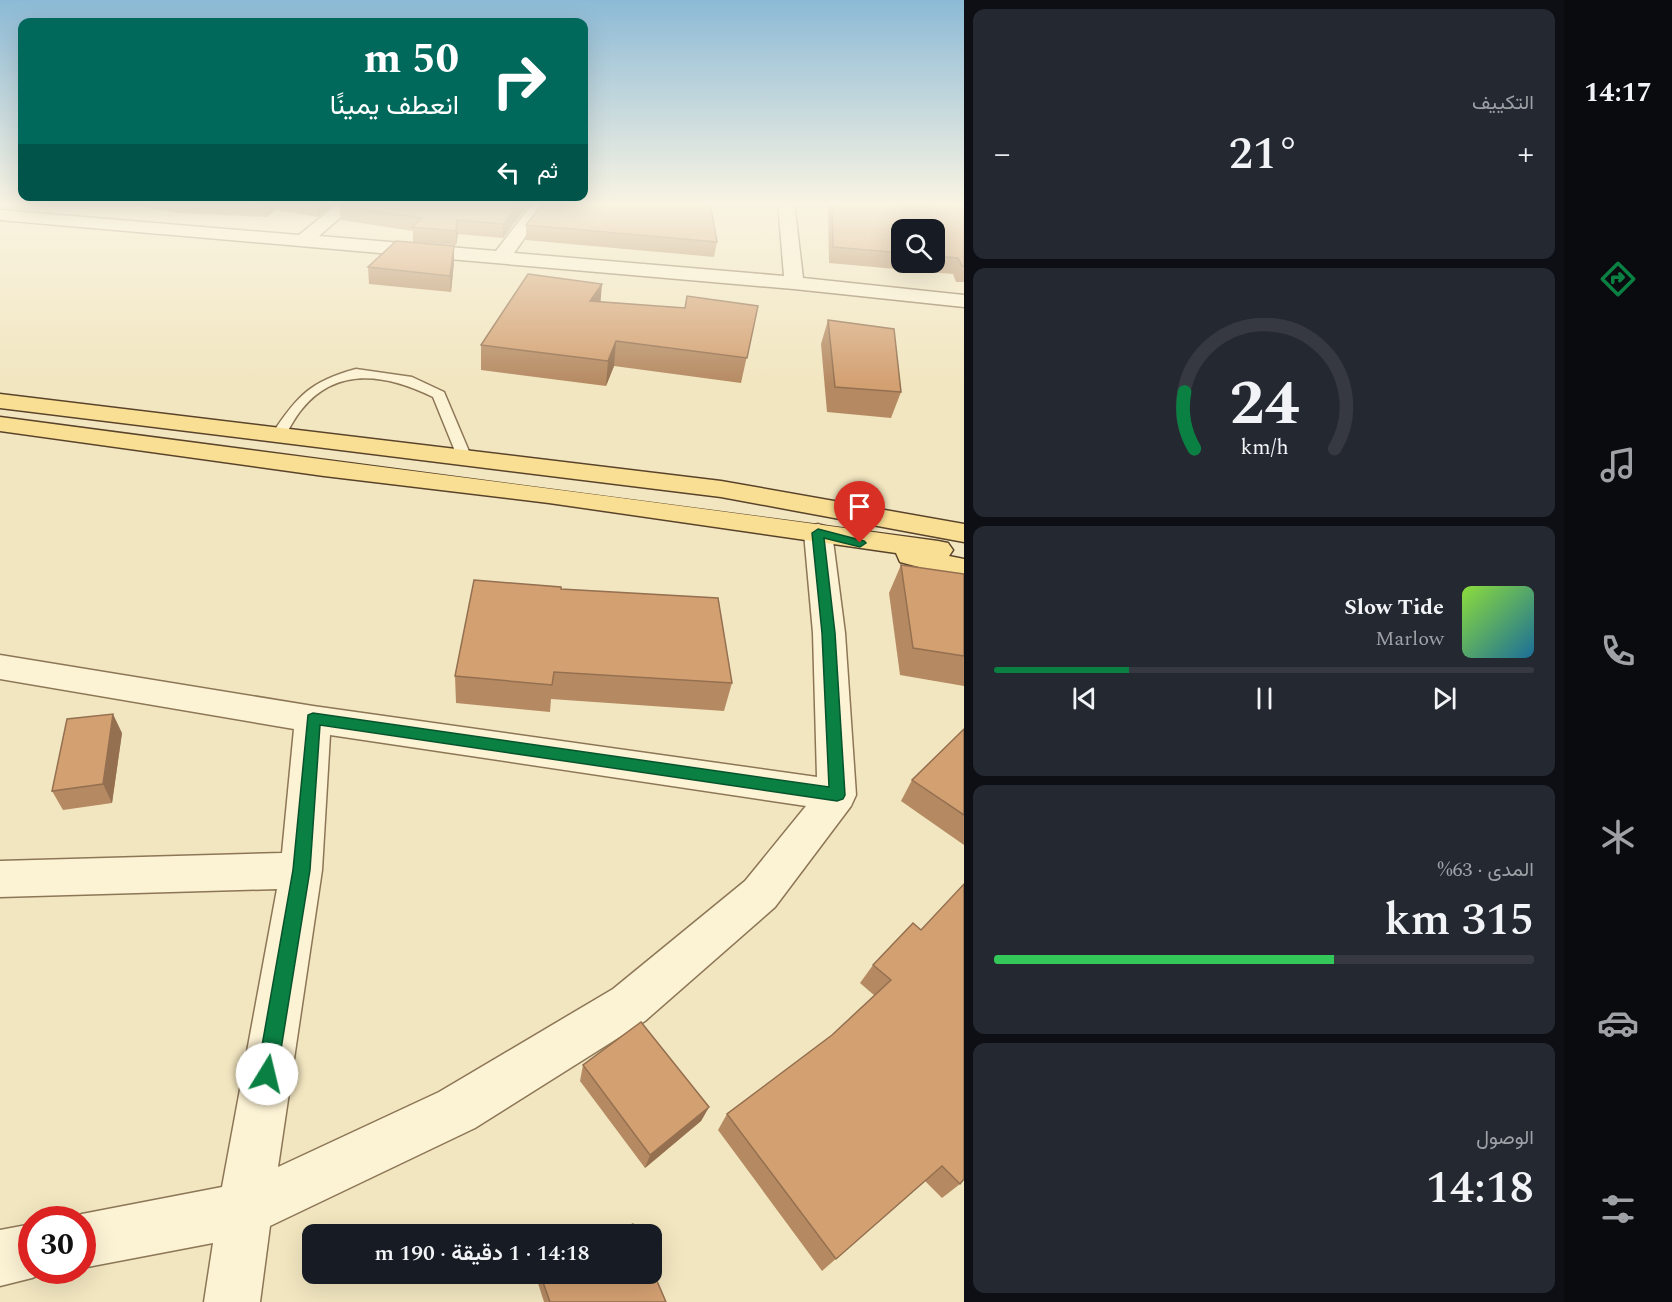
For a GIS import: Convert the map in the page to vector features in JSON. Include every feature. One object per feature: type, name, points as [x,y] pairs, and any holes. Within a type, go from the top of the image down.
[{"type":"main road","points":[[0,382],[198,409],[273,433]]},
{"type":"main road","points":[[0,401],[720,489],[964,533]]},
{"type":"main road","points":[[0,424],[324,468],[549,495],[964,554]]},
{"type":"main road","points":[[0,443],[211,469],[324,468]]},
{"type":"main road","points":[[720,489],[810,495],[964,517]]},
{"type":"main road","points":[[818,533],[964,569]]},
{"type":"street","points":[[574,263],[964,301]]},
{"type":"street","points":[[792,263],[794,283]]},
{"type":"street","points":[[96,1238],[245,1210],[457,1110],[629,1005],[760,894],[837,795],[829,633],[818,533]]},
{"type":"street","points":[[0,667],[313,719],[837,795]]},
{"type":"street","points":[[232,1302],[301,870],[313,719]]},
{"type":"street","points":[[0,879],[301,870]]},
{"type":"street","points":[[0,1258],[18,1254]]},
{"type":"lane","points":[[273,433],[297,406],[323,384],[356,373],[408,380],[439,395],[464,456]]},
{"type":"building","points":[[373,263],[452,263],[450,276],[368,267]]},
{"type":"building","points":[[528,274],[602,284],[590,301],[685,308],[687,296],[758,306],[747,358],[616,341],[608,361],[481,345]]},
{"type":"building","points":[[828,320],[894,329],[901,392],[835,387]]},
{"type":"building","points":[[901,565],[964,574],[964,656],[913,648]]},
{"type":"building","points":[[474,580],[561,587],[561,589],[718,598],[732,683],[554,672],[552,685],[455,676]]},
{"type":"building","points":[[113,714],[103,784],[52,791],[67,719]]},
{"type":"building","points":[[964,729],[964,815],[912,780]]},
{"type":"building","points":[[964,884],[964,1179],[960,1184],[942,1166],[836,1259],[727,1114],[832,1035],[891,980],[873,965],[913,923],[921,930]]},
{"type":"building","points":[[641,1022],[709,1107],[650,1155],[583,1065]]},
{"type":"building","points":[[544,1284],[658,1284],[666,1302],[550,1302]]},
{"type":"route","points":[[267,1074],[301,870],[313,719],[837,795],[829,633],[818,533],[860,543]]}]
